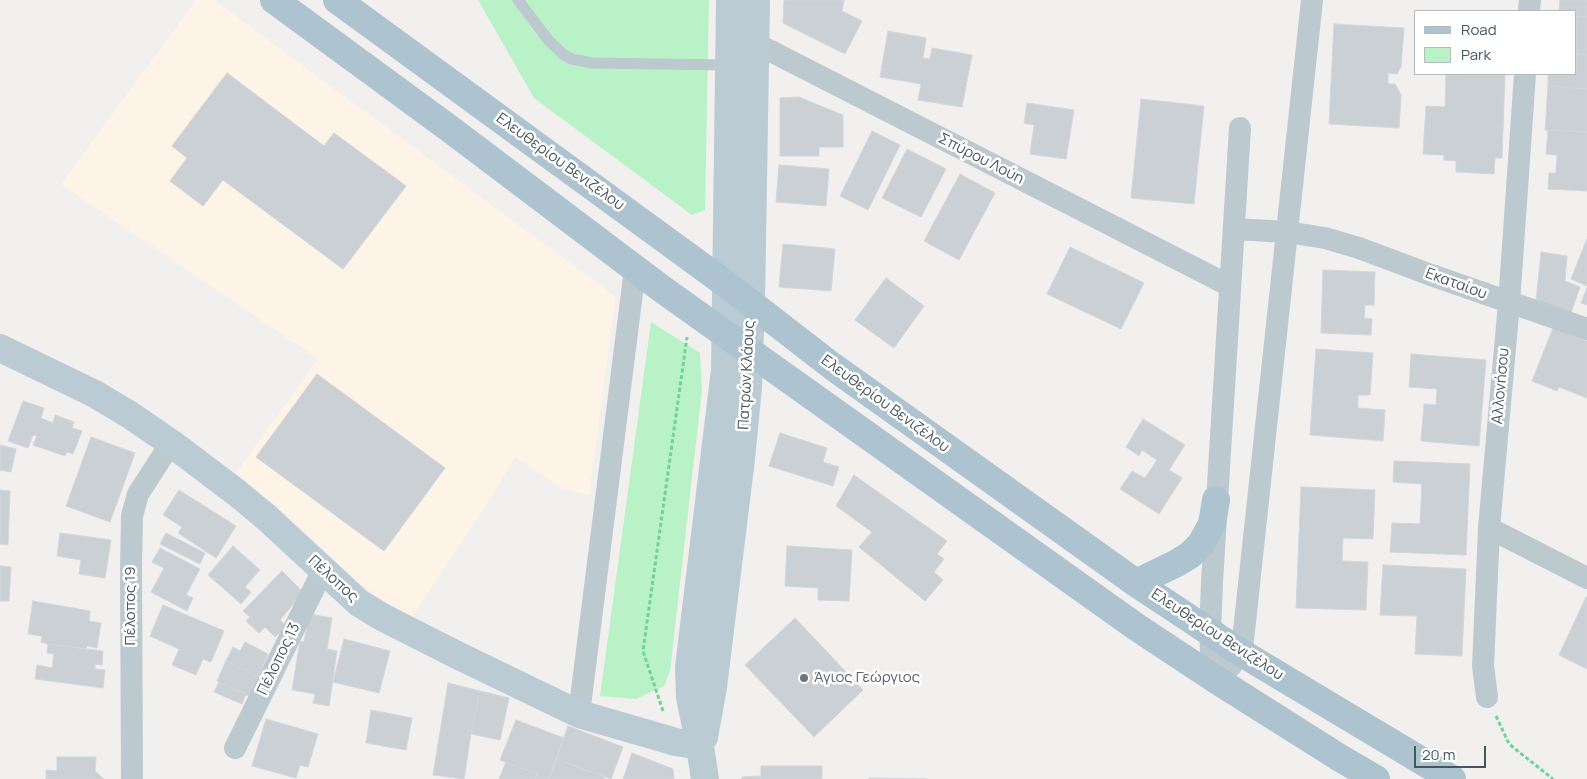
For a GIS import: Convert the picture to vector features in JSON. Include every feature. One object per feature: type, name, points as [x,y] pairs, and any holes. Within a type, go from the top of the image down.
[{"type":"main road","points":[[274,0],[450,129],[635,269],[1135,626],[1215,679],[1376,779]]},
{"type":"main road","name":"Ελευθερίου Βενιζέλου","points":[[337,0],[726,284],[832,366],[1136,583],[1240,652],[1452,779]]},
{"type":"main road","name":"Πατρών Κλάους","points":[[688,744],[709,716],[741,459],[749,350],[751,304],[738,49],[730,0]]},
{"type":"main road","name":"Πατρών Κλάους","points":[[705,779],[688,744],[689,667],[724,384],[726,284],[738,49],[756,0]]},
{"type":"main road","name":"Πέλοπος","points":[[0,348],[94,394],[130,415],[171,443],[237,493],[359,602],[382,617],[457,656],[579,714],[688,744]]},
{"type":"main road","points":[[1136,583],[1177,563],[1190,555],[1201,544],[1212,524],[1216,500]]},
{"type":"street","points":[[1215,679],[1231,666],[1240,652],[1243,640],[1312,0]]},
{"type":"street","name":"Σπύρου Λούη","points":[[738,49],[1230,286]]},
{"type":"street","name":"Αλλονήσου","points":[[1487,698],[1483,666],[1489,528],[1509,302],[1525,75]]},
{"type":"street","points":[[1215,679],[1210,633],[1216,500],[1240,128]]},
{"type":"street","name":"Εκαταίου","points":[[1234,229],[1287,232],[1325,238],[1359,248],[1587,329]]},
{"type":"street","points":[[579,714],[635,269]]},
{"type":"street","name":"Πέλοπος 19","points":[[132,779],[132,516],[138,494],[171,443]]},
{"type":"street","points":[[1489,528],[1587,578]]},
{"type":"street","name":"Πέλοπος 13","points":[[235,748],[323,570]]},
{"type":"lane","points":[[518,0],[552,45],[572,59],[592,63],[738,49]]},
{"type":"path","points":[[688,744],[660,702],[643,651],[691,309]]},
{"type":"path","points":[[1487,698],[1509,744],[1553,779]]},
{"type":"shaded area","points":[[196,0],[214,0],[616,297],[589,495],[562,488],[515,457],[495,491],[412,617],[373,594],[276,505],[236,473],[318,359],[61,184]]},
{"type":"green space","points":[[478,0],[709,0],[705,210],[692,215],[534,98]]},
{"type":"green space","points":[[651,322],[700,353],[702,390],[670,671],[664,686],[636,699],[600,696]]},
{"type":"building","points":[[784,0],[844,0],[842,11],[862,21],[845,54],[783,23]]},
{"type":"building","points":[[1560,0],[1587,0],[1587,17],[1577,17],[1577,10],[1559,10]]},
{"type":"building","points":[[1577,17],[1587,17],[1587,55],[1577,54]]},
{"type":"building","points":[[1334,24],[1404,28],[1401,67],[1397,74],[1388,73],[1388,84],[1395,84],[1401,95],[1399,128],[1329,124]]},
{"type":"building","points":[[888,31],[926,38],[923,58],[930,59],[932,48],[972,55],[962,107],[918,100],[921,84],[880,77]]},
{"type":"building","points":[[1577,54],[1587,55],[1587,89],[1548,86],[1548,75],[1577,75]]},
{"type":"building","points":[[227,73],[324,146],[334,133],[406,186],[343,269],[223,180],[203,206],[170,181],[187,158],[172,146]]},
{"type":"building","points":[[1446,75],[1505,75],[1502,158],[1495,158],[1494,174],[1456,172],[1456,161],[1444,160],[1444,155],[1423,154],[1426,106],[1445,107]]},
{"type":"building","points":[[1548,86],[1587,89],[1587,132],[1545,130]]},
{"type":"building","points":[[799,97],[843,115],[843,147],[819,147],[819,156],[780,156],[780,98]]},
{"type":"building","points":[[1141,99],[1204,106],[1194,204],[1131,198]]},
{"type":"building","points":[[1027,103],[1074,110],[1066,159],[1030,154],[1034,125],[1024,123]]},
{"type":"building","points":[[1548,130],[1587,132],[1587,191],[1548,189],[1549,173],[1556,173],[1557,155],[1546,154]]},
{"type":"building","points":[[872,131],[900,145],[868,210],[840,196]]},
{"type":"building","points":[[907,149],[946,169],[921,217],[882,198]]},
{"type":"building","points":[[779,165],[829,169],[826,206],[776,202]]},
{"type":"building","points":[[960,174],[995,193],[959,260],[924,241]]},
{"type":"building","points":[[1587,239],[1587,286],[1571,279]]},
{"type":"building","points":[[783,244],[835,249],[831,291],[779,287]]},
{"type":"building","points":[[1070,247],[1144,283],[1121,329],[1047,294]]},
{"type":"building","points":[[1541,252],[1567,256],[1565,281],[1580,287],[1571,313],[1536,301]]},
{"type":"building","points":[[1323,270],[1375,272],[1374,305],[1365,305],[1364,318],[1372,319],[1371,335],[1321,333]]},
{"type":"building","points":[[886,278],[924,306],[894,348],[855,320]]},
{"type":"building","points":[[1587,288],[1587,305],[1581,303]]},
{"type":"building","points":[[1553,328],[1587,341],[1587,398],[1559,387],[1557,391],[1532,381]]},
{"type":"building","points":[[1316,349],[1373,353],[1370,395],[1358,395],[1358,408],[1385,410],[1383,441],[1310,435]]},
{"type":"building","points":[[1411,354],[1486,360],[1479,446],[1421,441],[1424,404],[1436,405],[1437,389],[1409,387]]},
{"type":"building","points":[[317,374],[445,468],[384,551],[256,457]]},
{"type":"building","points":[[23,401],[44,408],[41,418],[53,423],[55,415],[74,422],[72,428],[82,431],[73,454],[67,452],[65,456],[33,445],[37,436],[33,435],[28,448],[8,441]]},
{"type":"building","points":[[1143,419],[1185,445],[1169,470],[1182,478],[1159,514],[1120,489],[1132,471],[1145,478],[1157,460],[1142,450],[1139,456],[1126,447]]},
{"type":"building","points":[[780,433],[827,448],[823,462],[839,467],[833,486],[769,466]]},
{"type":"building","points":[[91,437],[135,453],[110,522],[66,506]]},
{"type":"building","points":[[0,445],[16,449],[11,472],[0,470]]},
{"type":"building","points":[[1394,461],[1470,464],[1466,555],[1390,552],[1392,523],[1420,524],[1422,484],[1393,482]]},
{"type":"building","points":[[854,475],[947,541],[937,554],[944,559],[934,572],[943,580],[925,601],[859,547],[872,532],[836,506]]},
{"type":"building","points":[[1301,487],[1375,490],[1373,539],[1343,538],[1342,561],[1368,562],[1366,610],[1296,608]]},
{"type":"building","points":[[0,490],[10,491],[8,545],[0,544]]},
{"type":"building","points":[[179,490],[236,526],[216,558],[178,533],[182,527],[163,515]]},
{"type":"building","points":[[60,533],[111,540],[105,578],[79,574],[81,560],[57,556]]},
{"type":"building","points":[[166,533],[205,553],[200,564],[160,544]]},
{"type":"building","points":[[233,546],[260,570],[245,587],[251,592],[241,604],[208,575]]},
{"type":"building","points":[[787,546],[852,550],[849,601],[818,600],[818,588],[785,586]]},
{"type":"building","points":[[160,548],[200,569],[186,595],[193,598],[187,611],[151,592],[164,568],[152,562]]},
{"type":"building","points":[[1383,565],[1466,569],[1462,656],[1415,654],[1417,616],[1380,615]]},
{"type":"building","points":[[0,566],[11,567],[9,601],[0,601]]},
{"type":"building","points":[[282,571],[303,592],[280,620],[286,626],[275,637],[265,627],[259,633],[246,621],[250,617],[243,611]]},
{"type":"building","points":[[1587,598],[1587,669],[1559,655]]},
{"type":"building","points":[[33,601],[90,611],[89,621],[101,623],[97,648],[87,646],[86,649],[48,644],[41,642],[42,636],[28,634]]},
{"type":"building","points":[[163,605],[224,631],[211,662],[203,659],[196,675],[172,665],[179,649],[150,636]]},
{"type":"building","points":[[309,614],[332,618],[327,649],[337,651],[329,706],[313,703],[315,694],[292,690],[300,641],[304,642]]},
{"type":"building","name":"Άγιος Γεώργιος","points":[[795,618],[863,690],[814,737],[745,665]]},
{"type":"building","points":[[344,639],[390,651],[379,693],[333,682]]},
{"type":"building","points":[[245,642],[268,654],[258,676],[226,661],[233,647],[240,651]]},
{"type":"building","points":[[48,644],[103,651],[102,665],[95,664],[95,669],[105,670],[103,688],[35,679],[37,665],[52,668],[54,654],[47,653]]},
{"type":"building","points":[[226,661],[258,676],[249,696],[217,681]]},
{"type":"building","points":[[219,682],[246,694],[242,704],[214,692]]},
{"type":"building","points":[[448,683],[480,691],[464,779],[433,775]]},
{"type":"building","points":[[480,691],[509,698],[500,740],[471,734]]},
{"type":"building","points":[[371,710],[412,718],[406,750],[366,743]]},
{"type":"building","points":[[266,719],[318,734],[308,767],[300,765],[296,778],[252,766]]},
{"type":"building","points":[[516,720],[564,738],[549,779],[535,779],[537,774],[500,760]]},
{"type":"building","points":[[568,726],[623,747],[611,779],[556,759]]},
{"type":"building","points":[[632,753],[673,769],[674,779],[623,779]]},
{"type":"building","points":[[57,757],[96,757],[95,771],[104,779],[46,779],[46,770],[57,771]]},
{"type":"building","points":[[556,759],[605,777],[604,779],[549,779]]},
{"type":"building","points":[[506,762],[537,774],[535,779],[499,779]]},
{"type":"building","points":[[761,766],[822,766],[822,779],[761,779]]},
{"type":"building","points":[[761,776],[761,779],[742,779],[742,777]]},
{"type":"building","points":[[869,778],[928,779],[869,779]]},
{"type":"place","name":"Άγιος Γεώργιος","points":[[804,678]]}]
